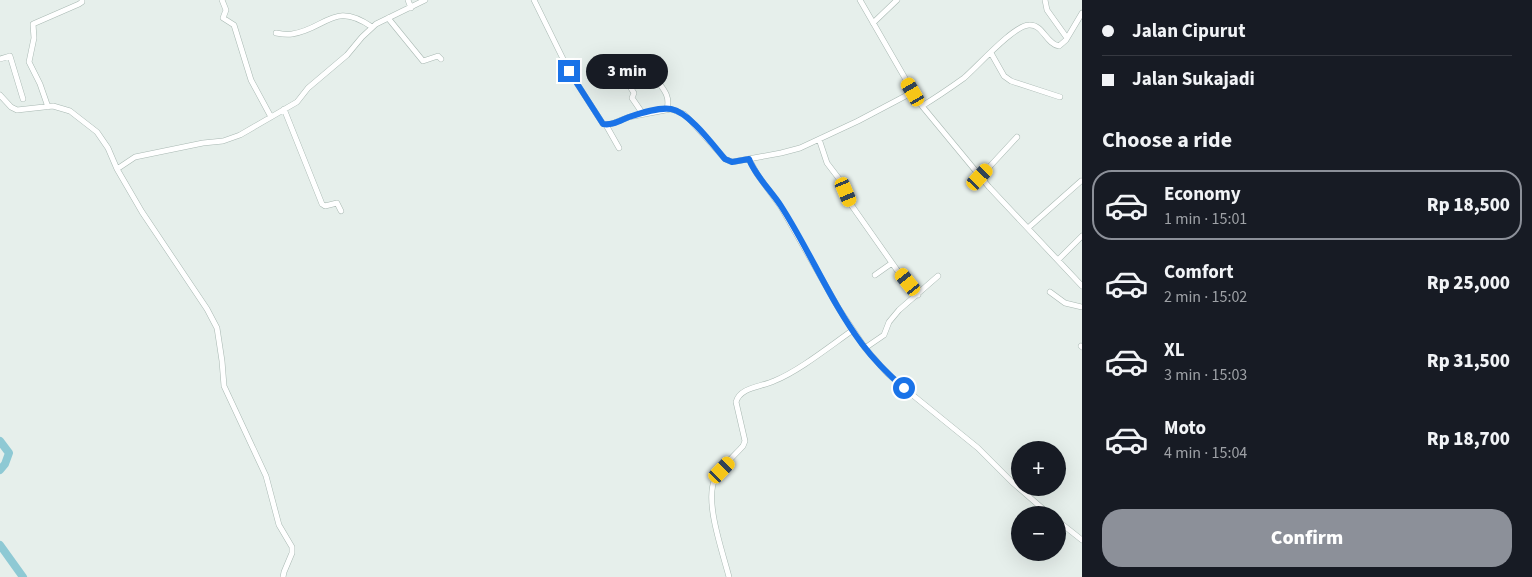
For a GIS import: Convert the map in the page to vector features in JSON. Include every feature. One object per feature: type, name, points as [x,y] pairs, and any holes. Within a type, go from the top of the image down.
[{"type":"street","points":[[48,107],[40,84],[29,62],[34,38],[33,24],[79,4],[82,0]]},
{"type":"street","points":[[222,0],[226,10],[223,18],[234,25],[250,80],[271,117]]},
{"type":"street","points":[[408,0],[411,8]]},
{"type":"street","points":[[117,169],[136,158],[240,136],[297,102],[308,88],[347,55],[372,27],[425,0]]},
{"type":"street","points":[[534,0],[569,71],[600,121],[606,125],[619,148]]},
{"type":"street","points":[[860,0],[922,106],[980,177],[1082,286]]},
{"type":"street","points":[[873,24],[897,0]]},
{"type":"street","points":[[1045,0],[1047,10],[1068,38]]},
{"type":"street","points":[[922,106],[965,77],[1015,31],[1030,24],[1039,28],[1056,46],[1062,44],[1068,38],[1082,13]]},
{"type":"street","points":[[276,33],[291,34],[300,32],[334,15],[344,14],[363,20],[372,27]]},
{"type":"street","points":[[388,18],[423,61],[438,56],[441,59]]},
{"type":"street","points":[[991,53],[1004,76],[1011,81],[1060,97]]},
{"type":"street","points":[[0,59],[10,56],[23,99]]},
{"type":"street","points":[[653,75],[668,96],[667,109]]},
{"type":"street","points":[[627,82],[634,93],[632,98],[643,114]]},
{"type":"street","points":[[606,125],[643,114],[671,109],[684,114],[725,159],[732,162],[800,148],[858,121],[913,92]]},
{"type":"street","points":[[0,95],[11,107],[17,110],[53,106],[70,111],[97,132],[108,148],[117,169],[153,229],[207,309],[217,328],[224,386],[266,476],[279,525],[292,547],[292,553],[284,572],[284,577]]},
{"type":"street","points":[[284,109],[322,204],[325,206],[336,203],[341,211]]},
{"type":"street","points":[[980,177],[1017,137]]},
{"type":"street","points":[[819,139],[827,163],[840,180],[852,206],[892,263],[918,295]]},
{"type":"street","points":[[749,159],[757,174],[782,207],[830,294],[866,348],[892,378],[914,398],[978,448],[1040,506]]},
{"type":"street","points":[[1028,228],[1080,181]]},
{"type":"street","points":[[1058,260],[1082,236]]},
{"type":"street","points":[[875,275],[892,263]]},
{"type":"street","points":[[866,348],[884,335],[889,322],[894,316],[938,276]]},
{"type":"street","points":[[1050,292],[1065,303],[1082,307]]},
{"type":"street","points":[[729,577],[712,512],[711,495],[716,477],[743,446],[745,441],[736,402],[737,396],[742,392],[776,381],[853,330]]},
{"type":"street","points":[[1066,527],[1082,540]]},
{"type":"waterway","points":[[0,441],[9,453],[5,464],[0,470]]},
{"type":"waterway","points":[[0,545],[23,577]]},
{"type":"route","points":[[569,71],[603,124],[606,125],[629,117],[671,109],[684,114],[725,159],[732,162],[749,159],[750,164],[782,207],[839,309],[862,344],[887,373],[904,388]]}]
